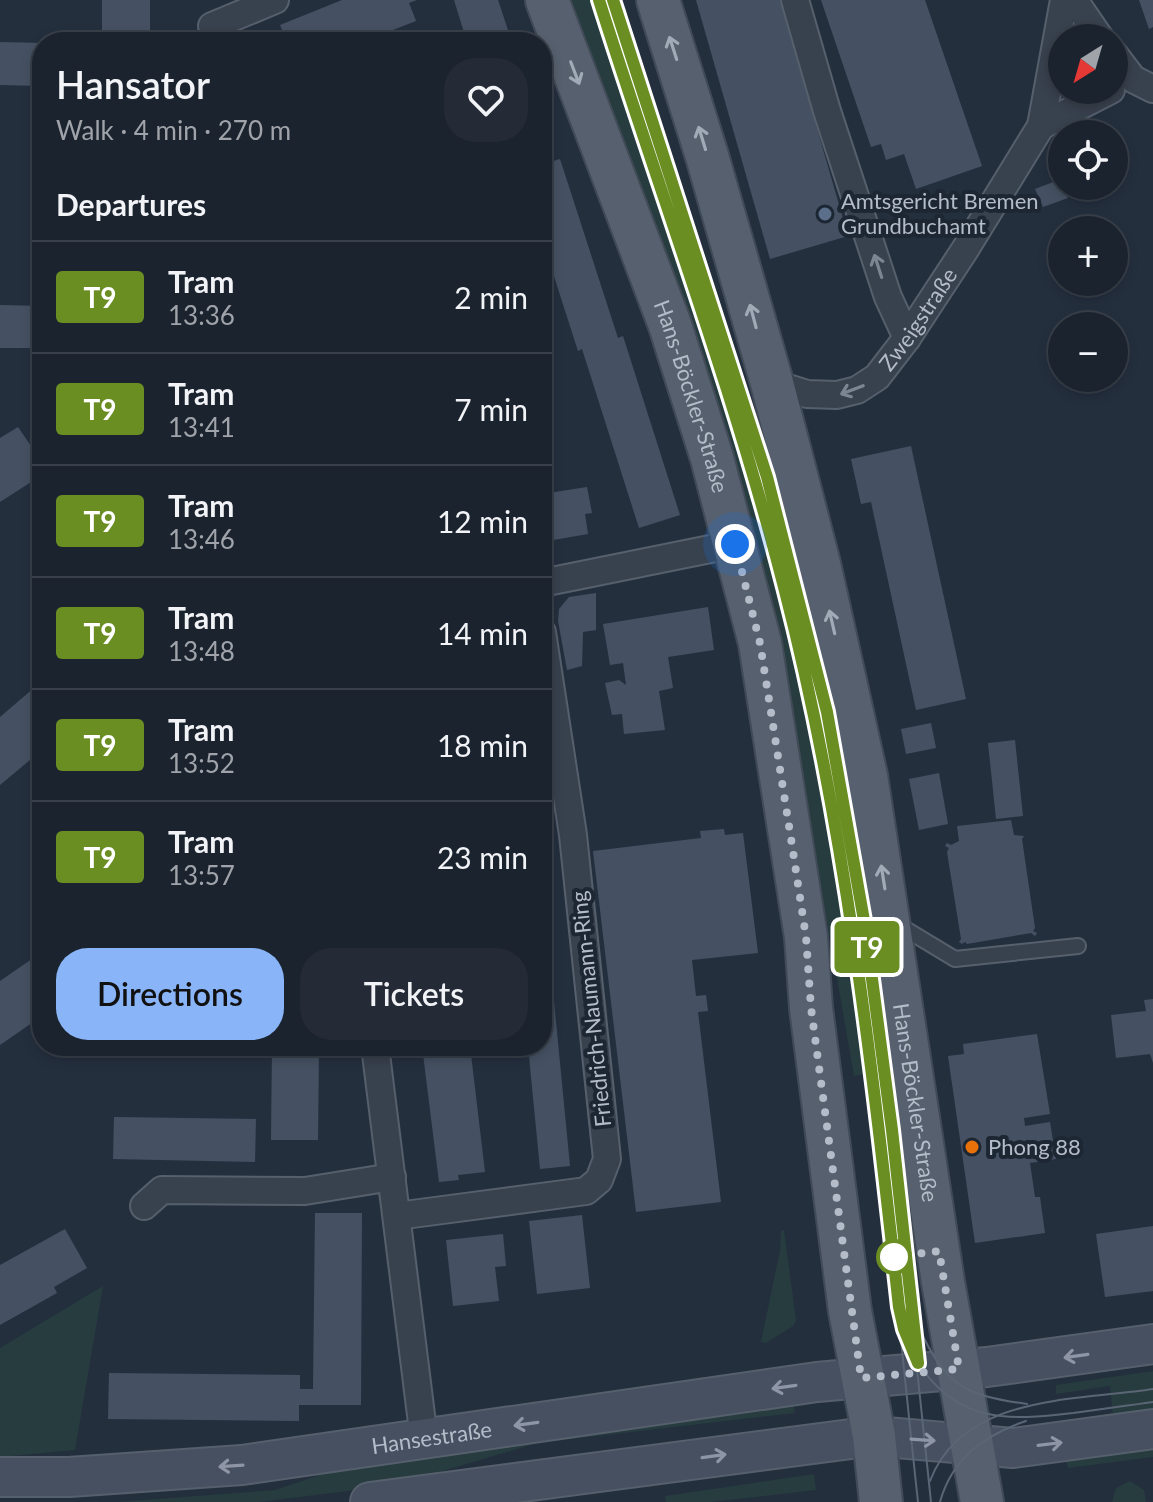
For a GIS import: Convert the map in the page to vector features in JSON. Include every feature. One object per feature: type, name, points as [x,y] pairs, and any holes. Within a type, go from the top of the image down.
[{"type":"main road","name":"Hans-Böckler-Straße","points":[[547,0],[670,325],[705,434],[760,643],[806,937],[813,1024],[881,1502]]},
{"type":"main road","name":"Hans-Böckler-Straße","points":[[658,0],[707,156],[772,383],[819,564],[866,776],[943,1282],[982,1502]]},
{"type":"main road","name":"Hansestraße","points":[[0,1477],[69,1489],[817,1382],[959,1369],[1153,1344]]},
{"type":"main road","points":[[370,1502],[874,1436],[1013,1448],[1153,1429]]},
{"type":"street","points":[[211,23],[275,0]]},
{"type":"street","points":[[795,0],[827,111],[888,297],[907,338]]},
{"type":"street","name":"Zweigstraße","points":[[772,383],[807,394],[837,395],[857,390],[877,377],[907,338],[1041,126],[1064,0]]},
{"type":"street","points":[[1074,0],[1090,24]]},
{"type":"street","points":[[1041,126],[1090,104]]},
{"type":"street","points":[[552,581],[735,544]]},
{"type":"street","name":"Friedrich-Naumann-Ring","points":[[397,1216],[586,1191],[599,1180],[607,1159],[573,835],[552,697]]},
{"type":"street","points":[[376,1056],[424,1439]]},
{"type":"street","points":[[144,1206],[162,1190],[305,1191],[392,1177]]},
{"type":"lane","points":[[890,920],[955,959],[1078,946]]},
{"type":"green space","points":[[562,0],[592,0],[717,377],[780,590],[801,682],[835,867],[867,1074],[854,1076],[797,748]]},
{"type":"green space","points":[[784,1230],[796,1320],[793,1326],[766,1343],[761,1342],[781,1231]]},
{"type":"green space","points":[[103,1286],[75,1450],[0,1457],[0,1348]]},
{"type":"green space","points":[[777,1367],[780,1374],[593,1401],[579,1395]]},
{"type":"green space","points":[[1153,1371],[1153,1420],[1060,1423],[1113,1415],[1110,1386],[1056,1394],[1056,1385]]},
{"type":"green space","points":[[793,1402],[795,1413],[537,1443],[396,1485],[259,1502],[117,1502],[275,1490],[332,1471],[501,1443]]},
{"type":"green space","points":[[1153,1449],[1153,1457],[1068,1468],[1066,1459]]},
{"type":"green space","points":[[814,1474],[816,1490],[711,1502],[666,1502],[665,1496]]},
{"type":"green space","points":[[1130,1481],[1144,1490],[1146,1502],[1112,1502],[1116,1488]]},
{"type":"building","points":[[102,0],[150,0],[150,32],[102,32]]},
{"type":"building","points":[[342,0],[417,0],[409,3],[416,21],[388,32],[283,32],[280,25]]},
{"type":"building","points":[[454,0],[498,0],[509,32],[464,32]]},
{"type":"building","points":[[696,0],[780,0],[848,236],[770,259]]},
{"type":"building","points":[[821,0],[925,0],[982,166],[916,189],[904,154],[886,160],[881,144],[871,147]]},
{"type":"building","points":[[1139,0],[1153,0],[1153,27],[1149,29]]},
{"type":"building","points":[[0,42],[32,43],[32,86],[0,85]]},
{"type":"building","points":[[560,159],[618,338],[623,336],[680,515],[639,528],[582,349],[578,351],[552,270],[552,161]]},
{"type":"building","points":[[1048,184],[1048,200],[1062,200],[1043,207],[1035,189]]},
{"type":"building","points":[[0,305],[32,306],[32,348],[0,348]]},
{"type":"building","points":[[18,427],[32,447],[32,481],[0,502],[0,438]]},
{"type":"building","points":[[911,446],[966,699],[916,710],[871,502],[861,504],[851,459]]},
{"type":"building","points":[[587,487],[592,513],[585,514],[588,534],[552,540],[552,492]]},
{"type":"building","points":[[596,593],[596,630],[583,632],[582,666],[567,670],[558,621],[559,609],[569,597]]},
{"type":"building","points":[[708,607],[714,650],[668,657],[673,688],[659,691],[665,730],[624,734],[622,714],[612,715],[605,683],[619,680],[626,685],[623,663],[610,665],[603,624]]},
{"type":"building","points":[[32,690],[32,758],[0,785],[0,717]]},
{"type":"building","points":[[931,723],[936,748],[906,754],[901,729]]},
{"type":"building","points":[[1015,740],[1023,816],[996,819],[988,743]]},
{"type":"building","points":[[939,773],[948,824],[919,830],[909,779]]},
{"type":"building","points":[[1011,820],[1014,835],[1024,836],[1033,931],[1037,933],[1035,936],[1031,933],[962,944],[959,942],[947,852],[949,848],[945,846],[959,841],[957,826]]},
{"type":"building","points":[[724,829],[725,835],[743,833],[758,953],[692,960],[696,996],[706,995],[708,1011],[698,1012],[721,1202],[636,1212],[593,851],[701,838],[700,831]]},
{"type":"building","points":[[32,959],[32,1023],[0,1045],[0,981]]},
{"type":"building","points":[[552,981],[570,1166],[540,1169],[529,1056],[552,1056]]},
{"type":"building","points":[[1153,999],[1153,1063],[1150,1054],[1116,1058],[1111,1015],[1146,1011],[1144,1000]]},
{"type":"building","points":[[1037,1034],[1050,1114],[1024,1118],[1025,1126],[1050,1122],[1056,1159],[1030,1163],[1035,1197],[1040,1197],[1045,1233],[975,1243],[948,1056],[964,1054],[963,1044]]},
{"type":"building","points":[[272,1056],[319,1056],[318,1140],[271,1140]]},
{"type":"building","points":[[423,1056],[471,1056],[485,1172],[458,1175],[459,1180],[439,1182]]},
{"type":"building","points":[[114,1117],[256,1119],[255,1162],[113,1159]]},
{"type":"building","points":[[315,1213],[362,1213],[361,1405],[299,1405],[299,1421],[108,1419],[109,1373],[300,1375],[300,1389],[313,1389]]},
{"type":"building","points":[[582,1215],[590,1288],[537,1294],[529,1221]]},
{"type":"building","points":[[1153,1226],[1153,1291],[1105,1297],[1096,1234]]},
{"type":"building","points":[[65,1229],[87,1268],[54,1287],[57,1293],[0,1325],[0,1265]]},
{"type":"building","points":[[503,1234],[506,1266],[495,1267],[499,1301],[453,1306],[446,1240]]},
{"type":"tram line","name":"T9","points":[[599,0],[755,481],[814,715],[861,990],[899,1307],[912,1353],[918,1363],[865,926],[827,712],[767,477],[613,0]]},
{"type":"tram line","points":[[600,0],[742,442],[792,621],[813,712],[833,810],[864,1007],[918,1502]]},
{"type":"tram line","points":[[613,0],[767,477],[827,712],[865,926],[892,1130],[931,1502]]},
{"type":"tram line","points":[[918,1326],[938,1362],[959,1384],[987,1396],[1027,1404]]},
{"type":"tram line","points":[[918,1363],[933,1383],[950,1397],[986,1414],[1050,1416],[1153,1402]]},
{"type":"tram line","points":[[930,1481],[946,1453],[968,1432],[995,1417],[1057,1400],[1153,1389]]},
{"type":"tram line","points":[[940,1502],[945,1486],[972,1450],[997,1433],[1026,1421]]},
{"type":"place","name":"Amtsgericht Bremen Grundbuchamt","points":[[825,214]]},
{"type":"place","name":"Phong 88","points":[[972,1147]]},
{"type":"route","points":[[735,544],[760,643],[774,722],[806,937],[811,1008],[861,1378],[959,1369],[939,1251],[894,1257]]}]
